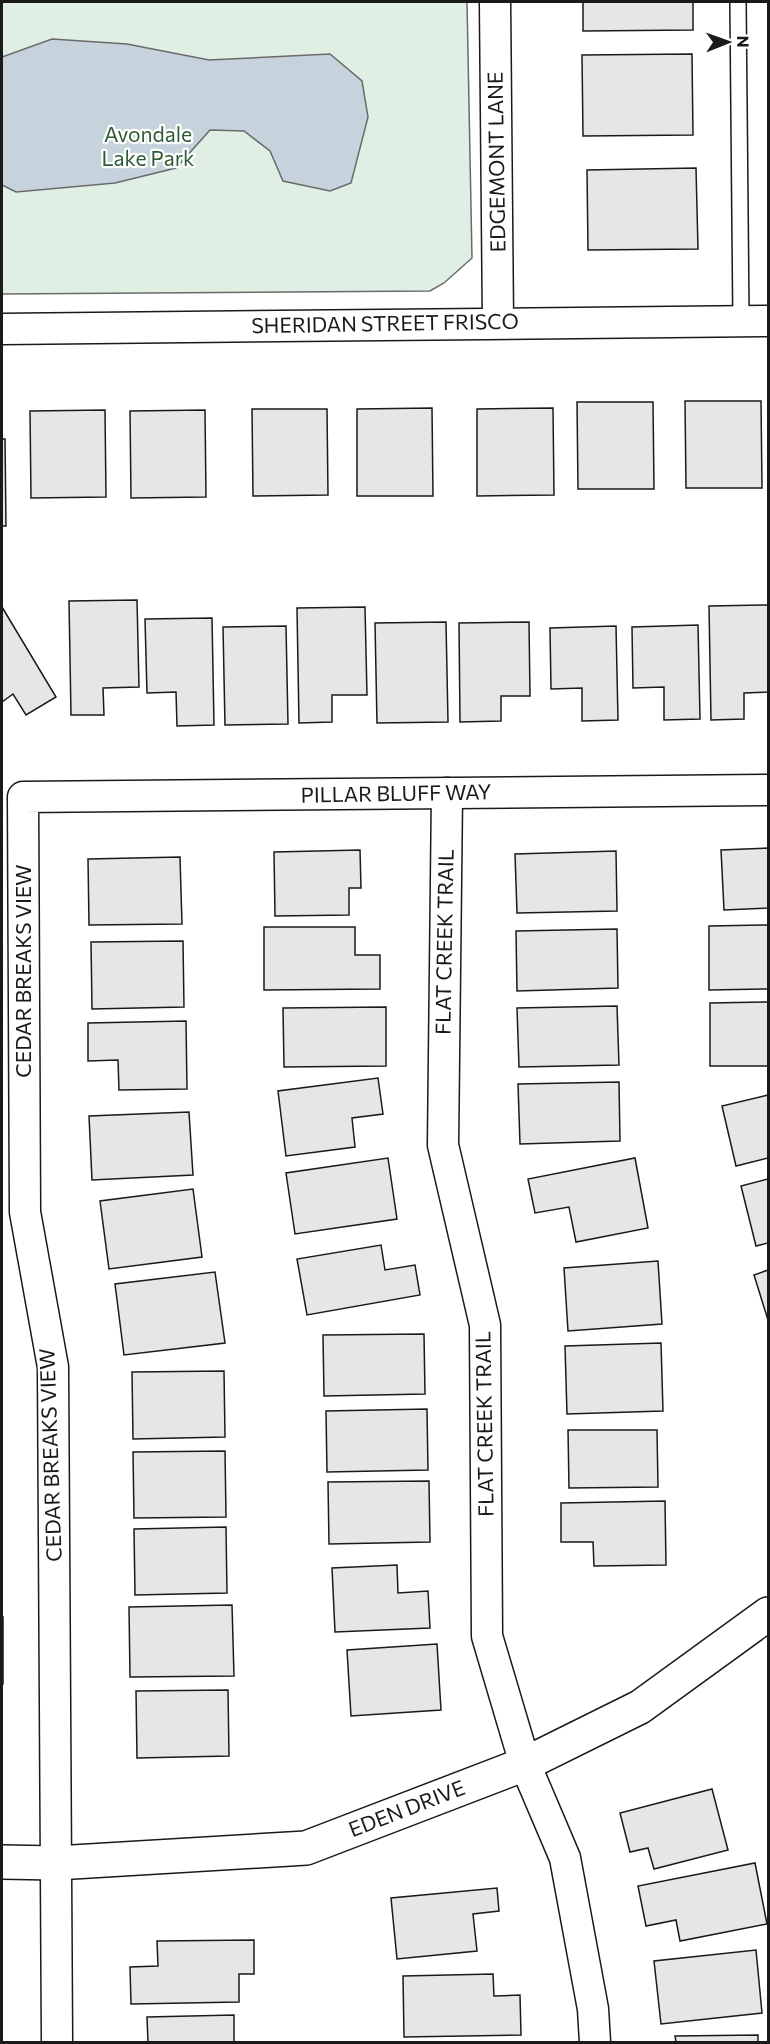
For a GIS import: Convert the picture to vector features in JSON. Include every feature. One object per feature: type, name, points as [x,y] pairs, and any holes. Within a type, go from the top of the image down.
[{"type":"street","name":"EDGEMONT LANE","points":[[495,2],[498,323]]},
{"type":"street","name":"SHERIDAN STREET FRISCO","points":[[2,329],[755,321]]},
{"type":"street","name":"PILLAR BLUFF WAY","points":[[23,797],[768,790]]},
{"type":"street","name":"FLAT CREEK TRAIL","points":[[447,793],[443,1144],[485,1324],[487,1636],[525,1764],[565,1858],[593,2009],[595,2043]]},
{"type":"street","name":"CEDAR BREAKS VIEW","points":[[23,797],[25,1212],[53,1367],[57,2043]]},
{"type":"street","name":"EDEN DRIVE","points":[[2,1862],[56,1863],[306,1848],[525,1764],[640,1707],[768,1614]]},
{"type":"lane","points":[[738,2],[755,321]]},
{"type":"green space","name":"Avondale Lake Park","points":[[2,2],[467,2],[472,258],[444,283],[430,291],[2,294]]},
{"type":"shaded area","points":[[52,39],[127,44],[209,60],[330,54],[362,81],[368,117],[351,183],[330,191],[283,181],[270,151],[244,131],[210,130],[176,168],[115,183],[16,192],[2,185],[2,57]]},
{"type":"building","points":[[583,2],[693,2],[693,30],[583,31]]},
{"type":"building","points":[[692,54],[693,135],[583,136],[582,55]]},
{"type":"building","points":[[696,168],[698,249],[588,250],[587,170]]},
{"type":"building","points":[[685,401],[761,401],[762,488],[686,488]]},
{"type":"building","points":[[577,402],[653,402],[654,489],[578,489]]},
{"type":"building","points":[[432,408],[433,496],[357,496],[357,409]]},
{"type":"building","points":[[553,408],[554,495],[477,496],[477,409]]},
{"type":"building","points":[[252,409],[327,409],[328,495],[253,496]]},
{"type":"building","points":[[105,410],[106,497],[31,498],[30,411]]},
{"type":"building","points":[[205,410],[206,497],[131,498],[130,411]]},
{"type":"building","points":[[2,439],[5,439],[6,526],[2,526]]},
{"type":"building","points":[[137,600],[139,687],[103,688],[104,715],[71,715],[69,601]]},
{"type":"building","points":[[768,605],[768,692],[744,693],[744,719],[711,720],[709,606]]},
{"type":"building","points":[[2,607],[56,697],[26,715],[13,694],[2,702]]},
{"type":"building","points":[[365,607],[367,695],[332,695],[332,722],[299,723],[297,608]]},
{"type":"building","points":[[212,618],[214,725],[177,726],[176,692],[147,693],[145,619]]},
{"type":"building","points":[[446,622],[448,722],[377,723],[375,623]]},
{"type":"building","points":[[529,622],[530,696],[501,696],[501,721],[460,722],[459,623]]},
{"type":"building","points":[[698,625],[700,719],[664,720],[664,687],[633,688],[632,627]]},
{"type":"building","points":[[286,626],[288,724],[225,725],[223,627]]},
{"type":"building","points":[[616,626],[618,720],[582,721],[582,688],[551,689],[550,628]]},
{"type":"building","points":[[768,848],[768,908],[724,910],[721,850]]},
{"type":"building","points":[[360,850],[361,888],[349,888],[349,915],[275,916],[274,852]]},
{"type":"building","points":[[616,851],[617,911],[517,913],[515,854]]},
{"type":"building","points":[[180,857],[182,924],[89,925],[88,859]]},
{"type":"building","points":[[768,925],[768,989],[709,990],[709,926]]},
{"type":"building","points":[[264,927],[355,927],[355,955],[380,955],[380,989],[264,990]]},
{"type":"building","points":[[617,929],[618,988],[517,991],[516,931]]},
{"type":"building","points":[[183,941],[184,1007],[92,1009],[91,942]]},
{"type":"building","points":[[768,1002],[768,1066],[710,1066],[710,1003]]},
{"type":"building","points":[[617,1006],[619,1065],[519,1067],[517,1008]]},
{"type":"building","points":[[386,1007],[386,1066],[284,1067],[283,1008]]},
{"type":"building","points":[[186,1021],[187,1089],[119,1090],[118,1060],[88,1061],[88,1023]]},
{"type":"building","points":[[378,1078],[383,1114],[352,1118],[355,1147],[286,1156],[278,1091]]},
{"type":"building","points":[[619,1082],[620,1141],[520,1144],[518,1084]]},
{"type":"building","points":[[768,1095],[768,1158],[736,1166],[722,1106]]},
{"type":"building","points":[[189,1112],[193,1175],[92,1180],[89,1116]]},
{"type":"building","points":[[388,1158],[397,1219],[295,1234],[286,1173]]},
{"type":"building","points":[[635,1158],[648,1228],[576,1242],[569,1207],[535,1213],[528,1179]]},
{"type":"building","points":[[768,1179],[768,1243],[756,1246],[741,1186]]},
{"type":"building","points":[[193,1189],[202,1257],[109,1269],[100,1201]]},
{"type":"building","points":[[381,1245],[385,1270],[415,1265],[420,1295],[307,1315],[297,1259]]},
{"type":"building","points":[[658,1261],[662,1324],[568,1331],[564,1268]]},
{"type":"building","points":[[768,1270],[768,1320],[754,1275]]},
{"type":"building","points":[[215,1272],[225,1343],[124,1355],[115,1284]]},
{"type":"building","points":[[424,1334],[425,1394],[324,1396],[323,1335]]},
{"type":"building","points":[[661,1343],[663,1411],[567,1414],[565,1346]]},
{"type":"building","points":[[224,1371],[225,1437],[133,1439],[132,1372]]},
{"type":"building","points":[[427,1409],[428,1470],[327,1472],[326,1411]]},
{"type":"building","points":[[568,1430],[657,1430],[658,1487],[569,1488]]},
{"type":"building","points":[[225,1451],[226,1517],[134,1518],[133,1452]]},
{"type":"building","points":[[429,1481],[430,1542],[329,1544],[328,1482]]},
{"type":"building","points":[[665,1501],[666,1565],[594,1566],[593,1542],[561,1542],[561,1503]]},
{"type":"building","points":[[226,1527],[227,1593],[135,1595],[134,1529]]},
{"type":"building","points":[[397,1565],[398,1593],[428,1591],[430,1628],[335,1632],[332,1568]]},
{"type":"building","points":[[232,1605],[234,1676],[130,1677],[129,1607]]},
{"type":"building","points":[[3,1617],[3,1684],[2,1684]]},
{"type":"building","points":[[437,1644],[441,1710],[351,1716],[347,1650]]},
{"type":"building","points":[[228,1690],[229,1756],[137,1758],[136,1691]]},
{"type":"building","points":[[712,1789],[728,1850],[654,1869],[648,1848],[630,1852],[620,1813]]},
{"type":"building","points":[[755,1863],[767,1924],[680,1941],[676,1920],[646,1926],[638,1886]]},
{"type":"building","points":[[497,1888],[499,1911],[473,1914],[477,1951],[397,1959],[391,1898]]},
{"type":"building","points":[[254,1940],[254,1974],[239,1974],[239,2002],[131,2004],[130,1967],[158,1966],[157,1941]]},
{"type":"building","points":[[756,1950],[762,2013],[661,2024],[654,1961]]},
{"type":"building","points":[[493,1974],[494,1996],[520,1995],[521,2035],[404,2037],[403,1976]]},
{"type":"building","points":[[234,2015],[234,2042],[148,2042],[147,2017]]},
{"type":"building","points":[[758,2035],[758,2042],[676,2042],[675,2036]]}]
